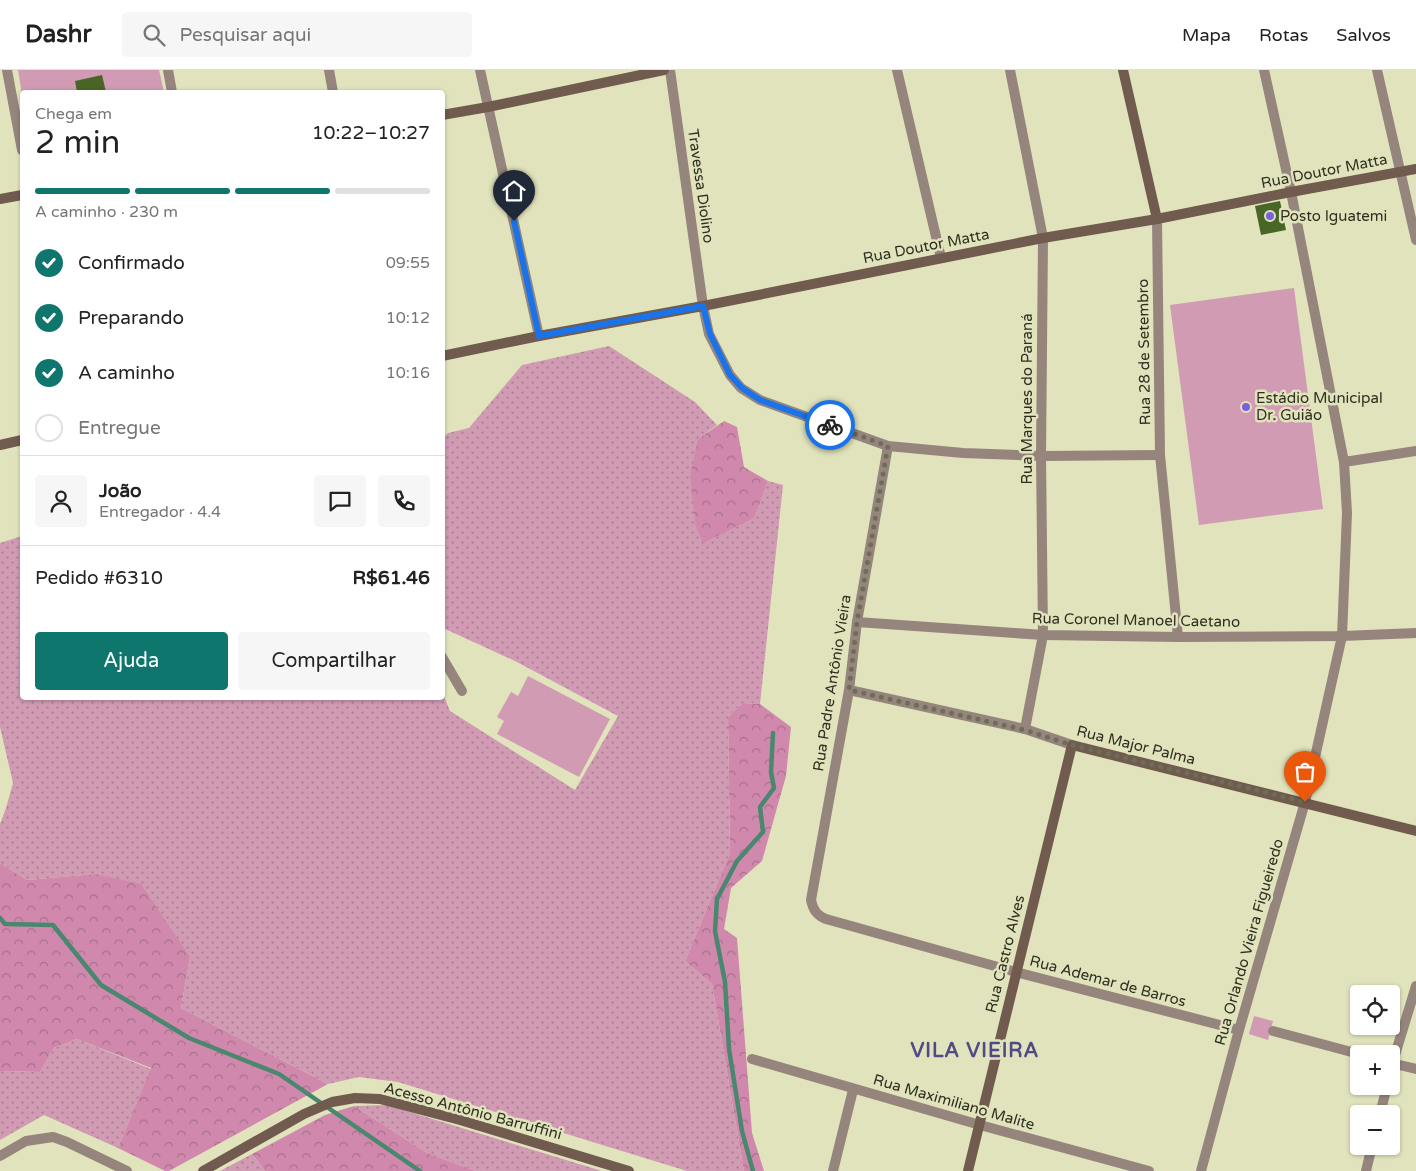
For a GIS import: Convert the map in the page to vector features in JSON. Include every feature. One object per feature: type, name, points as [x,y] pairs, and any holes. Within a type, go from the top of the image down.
[{"type":"street","points":[[7,70],[20,139]]},
{"type":"street","points":[[168,70],[172,90]]},
{"type":"street","points":[[329,70],[334,90]]},
{"type":"street","points":[[480,70],[539,336]]},
{"type":"street","points":[[445,114],[664,70]]},
{"type":"street","name":"Travessa Diolino","points":[[670,70],[703,306],[710,334],[730,375],[742,388],[760,400],[888,446],[963,453],[1041,456],[1160,455]]},
{"type":"street","points":[[897,70],[941,258]]},
{"type":"street","name":"Rua Marques do Paraná","points":[[1010,70],[1043,238],[1041,456],[1043,635],[1025,730]]},
{"type":"street","name":"Rua 28 de Setembro","points":[[1123,70],[1157,219],[1160,455],[1178,637]]},
{"type":"street","name":"Rua Orlando Vieira Figueiredo","points":[[1201,1171],[1239,1030],[1305,802],[1342,636],[1347,513],[1344,462],[1291,192],[1264,70]]},
{"type":"street","points":[[1377,70],[1416,240]]},
{"type":"street","name":"Rua Doutor Matta","points":[[445,355],[1043,238],[1157,219],[1416,169]]},
{"type":"street","points":[[0,199],[20,194]]},
{"type":"street","points":[[0,445],[20,440]]},
{"type":"street","name":"Rua Padre Antônio Vieira","points":[[826,918],[819,916],[813,908],[811,900],[849,690],[857,622],[888,446]]},
{"type":"street","points":[[1344,462],[1416,451]]},
{"type":"street","name":"Rua Coronel Manoel Caetano","points":[[857,622],[1043,635],[1178,637],[1342,636],[1416,633]]},
{"type":"street","points":[[445,663],[462,690]]},
{"type":"street","name":"Rua Major Palma","points":[[849,690],[1025,730],[1072,745],[1416,831]]},
{"type":"street","name":"Rua Castro Alves","points":[[968,1171],[1072,745]]},
{"type":"street","name":"Rua Ademar de Barros","points":[[826,918],[1016,972],[1239,1030]]},
{"type":"street","points":[[1398,1045],[1416,986]]},
{"type":"street","points":[[1273,1031],[1350,1052]]},
{"type":"street","name":"Rua Maximiliano Malite","points":[[752,1060],[1149,1171]]},
{"type":"street","points":[[1400,1066],[1416,1069]]},
{"type":"street","points":[[833,1171],[854,1090]]},
{"type":"street","name":"Acesso Antônio Barruffini","points":[[203,1171],[304,1114],[332,1102],[354,1098],[380,1100],[460,1120],[629,1171]]},
{"type":"street","points":[[0,1156],[26,1141],[53,1137],[126,1171]]},
{"type":"street","points":[[1366,1171],[1370,1155]]},
{"type":"shaded area","points":[[18,70],[159,70],[164,90],[21,90]]},
{"type":"shaded area","name":"Estádio Municipal Dr. Guião","points":[[1294,288],[1323,509],[1199,525],[1170,305]]},
{"type":"shaded area","points":[[609,346],[695,402],[717,425],[698,439],[755,517],[768,481],[783,485],[760,704],[743,703],[728,717],[730,853],[685,961],[712,984],[744,1171],[687,1171],[398,1082],[359,1077],[328,1084],[181,1008],[190,957],[95,874],[27,880],[0,863],[0,824],[13,783],[0,727],[0,543],[20,537],[20,700],[445,699],[450,711],[575,790],[618,716],[515,661],[445,629],[445,436],[448,433],[469,428],[522,365]]},
{"type":"shaded area","points":[[528,676],[610,719],[579,777],[497,734],[504,721],[497,717],[511,692],[518,696]]},
{"type":"shaded area","points":[[1254,1016],[1273,1021],[1268,1040],[1249,1034]]},
{"type":"shaded area","points":[[77,1039],[151,1069],[118,1148],[44,1115],[0,1140],[0,1071],[40,1072],[54,1048]]},
{"type":"shaded area","points":[[387,1105],[602,1171],[476,1171],[427,1153],[354,1106]]},
{"type":"shaded area","points":[[252,1154],[265,1171],[220,1171]]},
{"type":"green space","points":[[724,421],[737,427],[744,467],[768,481],[755,517],[703,543],[695,524],[690,476],[698,439]]},
{"type":"green space","points":[[743,703],[760,704],[791,727],[786,776],[762,861],[731,888],[724,929],[737,938],[752,1133],[764,1171],[744,1171],[712,984],[685,961],[730,853],[728,717]]},
{"type":"green space","points":[[0,863],[27,880],[95,874],[141,884],[190,957],[181,1008],[328,1084],[169,1171],[165,1171],[118,1148],[151,1068],[77,1039],[54,1048],[40,1072],[0,1071]]},
{"type":"green space","points":[[354,1106],[427,1153],[476,1171],[265,1171],[252,1154],[325,1115]]},
{"type":"building","points":[[102,75],[106,90],[77,90],[75,81]]},
{"type":"building","name":"Posto Iguatemi","points":[[1280,201],[1286,230],[1261,235],[1255,206]]},
{"type":"waterway","points":[[753,1171],[742,1131],[729,1049],[725,982],[715,931],[717,899],[737,861],[763,832],[760,807],[774,788],[771,772],[773,733]]},
{"type":"waterway","points":[[0,918],[5,924],[53,925],[101,985],[189,1038],[279,1074],[420,1171]]},
{"type":"way so far","points":[[830,425],[888,446],[857,622],[849,690],[1025,730],[1072,745],[1305,802]]},
{"type":"place","name":"Posto Iguatemi","points":[[1270,216]]},
{"type":"place","name":"Estádio Municipal Dr. Guião","points":[[1246,407]]},
{"type":"district","name":"VILA VIEIRA","points":[[975,1050]]},
{"type":"route","points":[[514,221],[539,336],[703,306],[710,334],[730,375],[742,388],[760,400],[830,425]]}]
